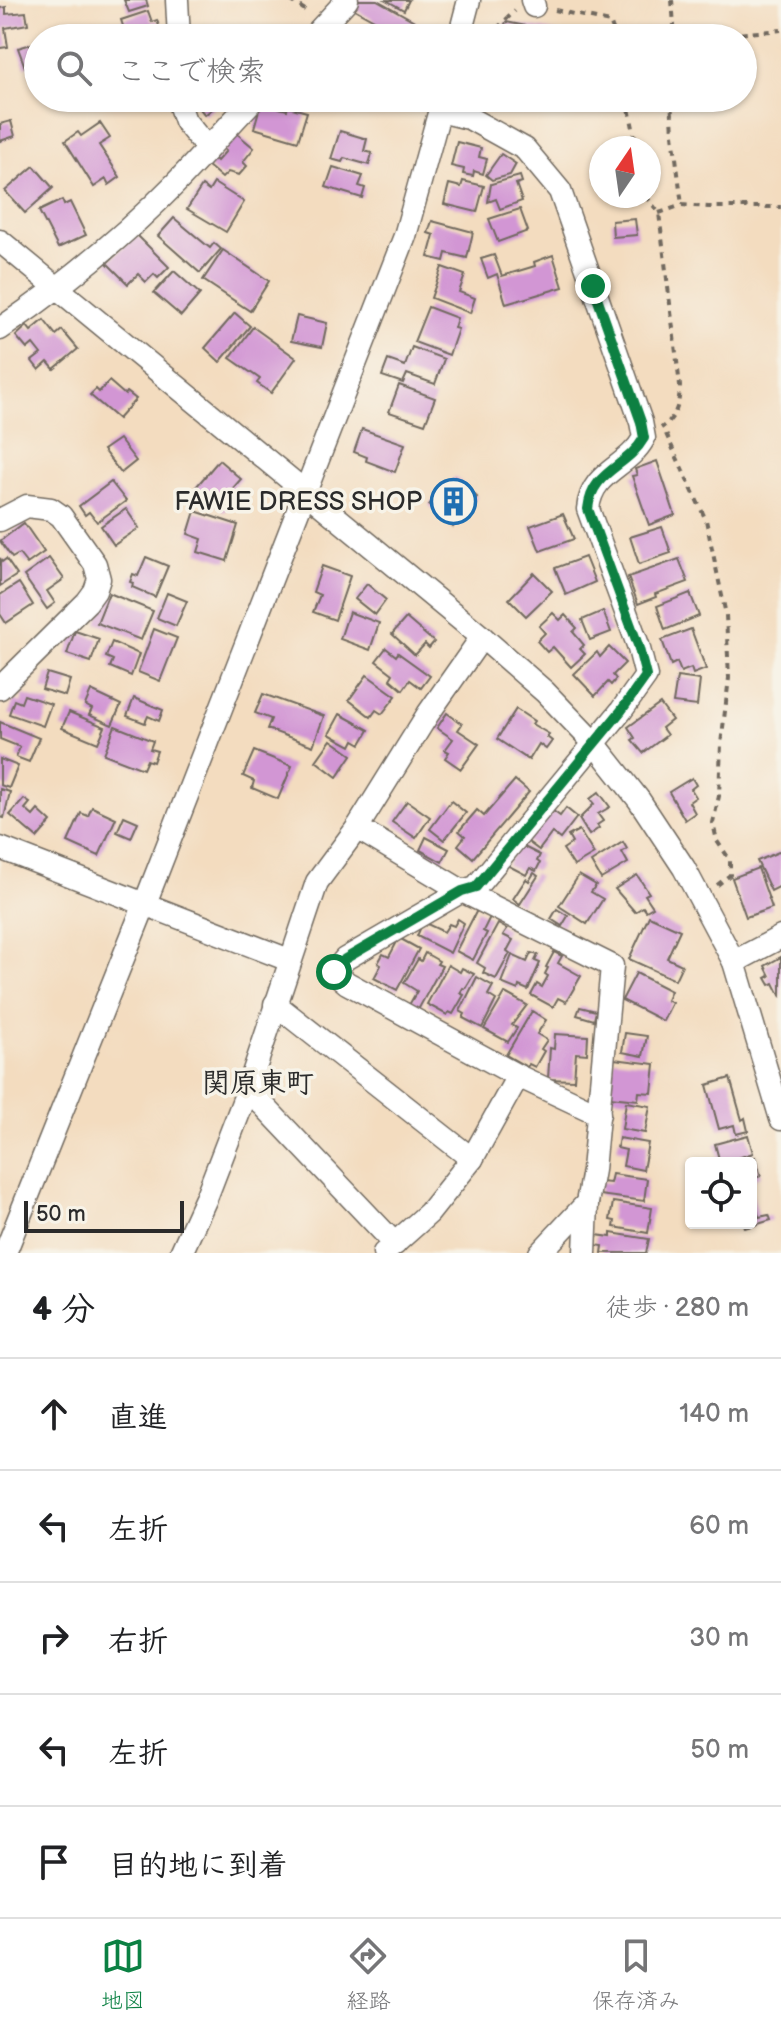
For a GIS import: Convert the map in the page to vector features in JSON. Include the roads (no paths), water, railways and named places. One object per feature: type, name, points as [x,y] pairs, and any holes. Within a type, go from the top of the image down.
[{"type":"street","points":[[177,0],[178,24]]},
{"type":"street","points":[[325,24],[347,0]]},
{"type":"street","points":[[463,24],[469,0]]},
{"type":"street","points":[[182,112],[185,121],[207,148]]},
{"type":"street","points":[[0,329],[58,289],[129,228],[177,182],[242,112]]},
{"type":"street","points":[[5,1253],[405,236],[440,112]]},
{"type":"street","points":[[457,112],[525,149],[560,191],[641,422],[654,433],[637,451],[597,482],[590,493],[588,509],[638,645],[646,676],[476,887],[462,891],[345,959],[334,972],[347,983],[518,1076],[599,1114]]},
{"type":"street","points":[[0,241],[482,637],[545,692],[594,743],[662,833],[734,962],[781,1119]]},
{"type":"street","points":[[0,520],[27,506],[51,509],[61,516],[95,564],[99,579],[87,602],[0,688]]},
{"type":"street","points":[[181,1253],[248,1089],[317,882],[357,828],[428,714],[482,637]]},
{"type":"street","points":[[357,828],[462,891],[612,966],[599,1114],[587,1203],[585,1253]]},
{"type":"street","points":[[0,848],[289,960]]},
{"type":"street","points":[[734,962],[781,937]]},
{"type":"street","points":[[275,1004],[472,1159]]},
{"type":"street","points":[[248,1089],[390,1248],[429,1213],[472,1159],[518,1076]]},
{"type":"street","points":[[540,1253],[587,1203]]},
{"type":"place","name":"FAWIE DRESS SHOP","points":[[453,501]]},
{"type":"district","name":"関原東町","points":[[258,1082]]}]
